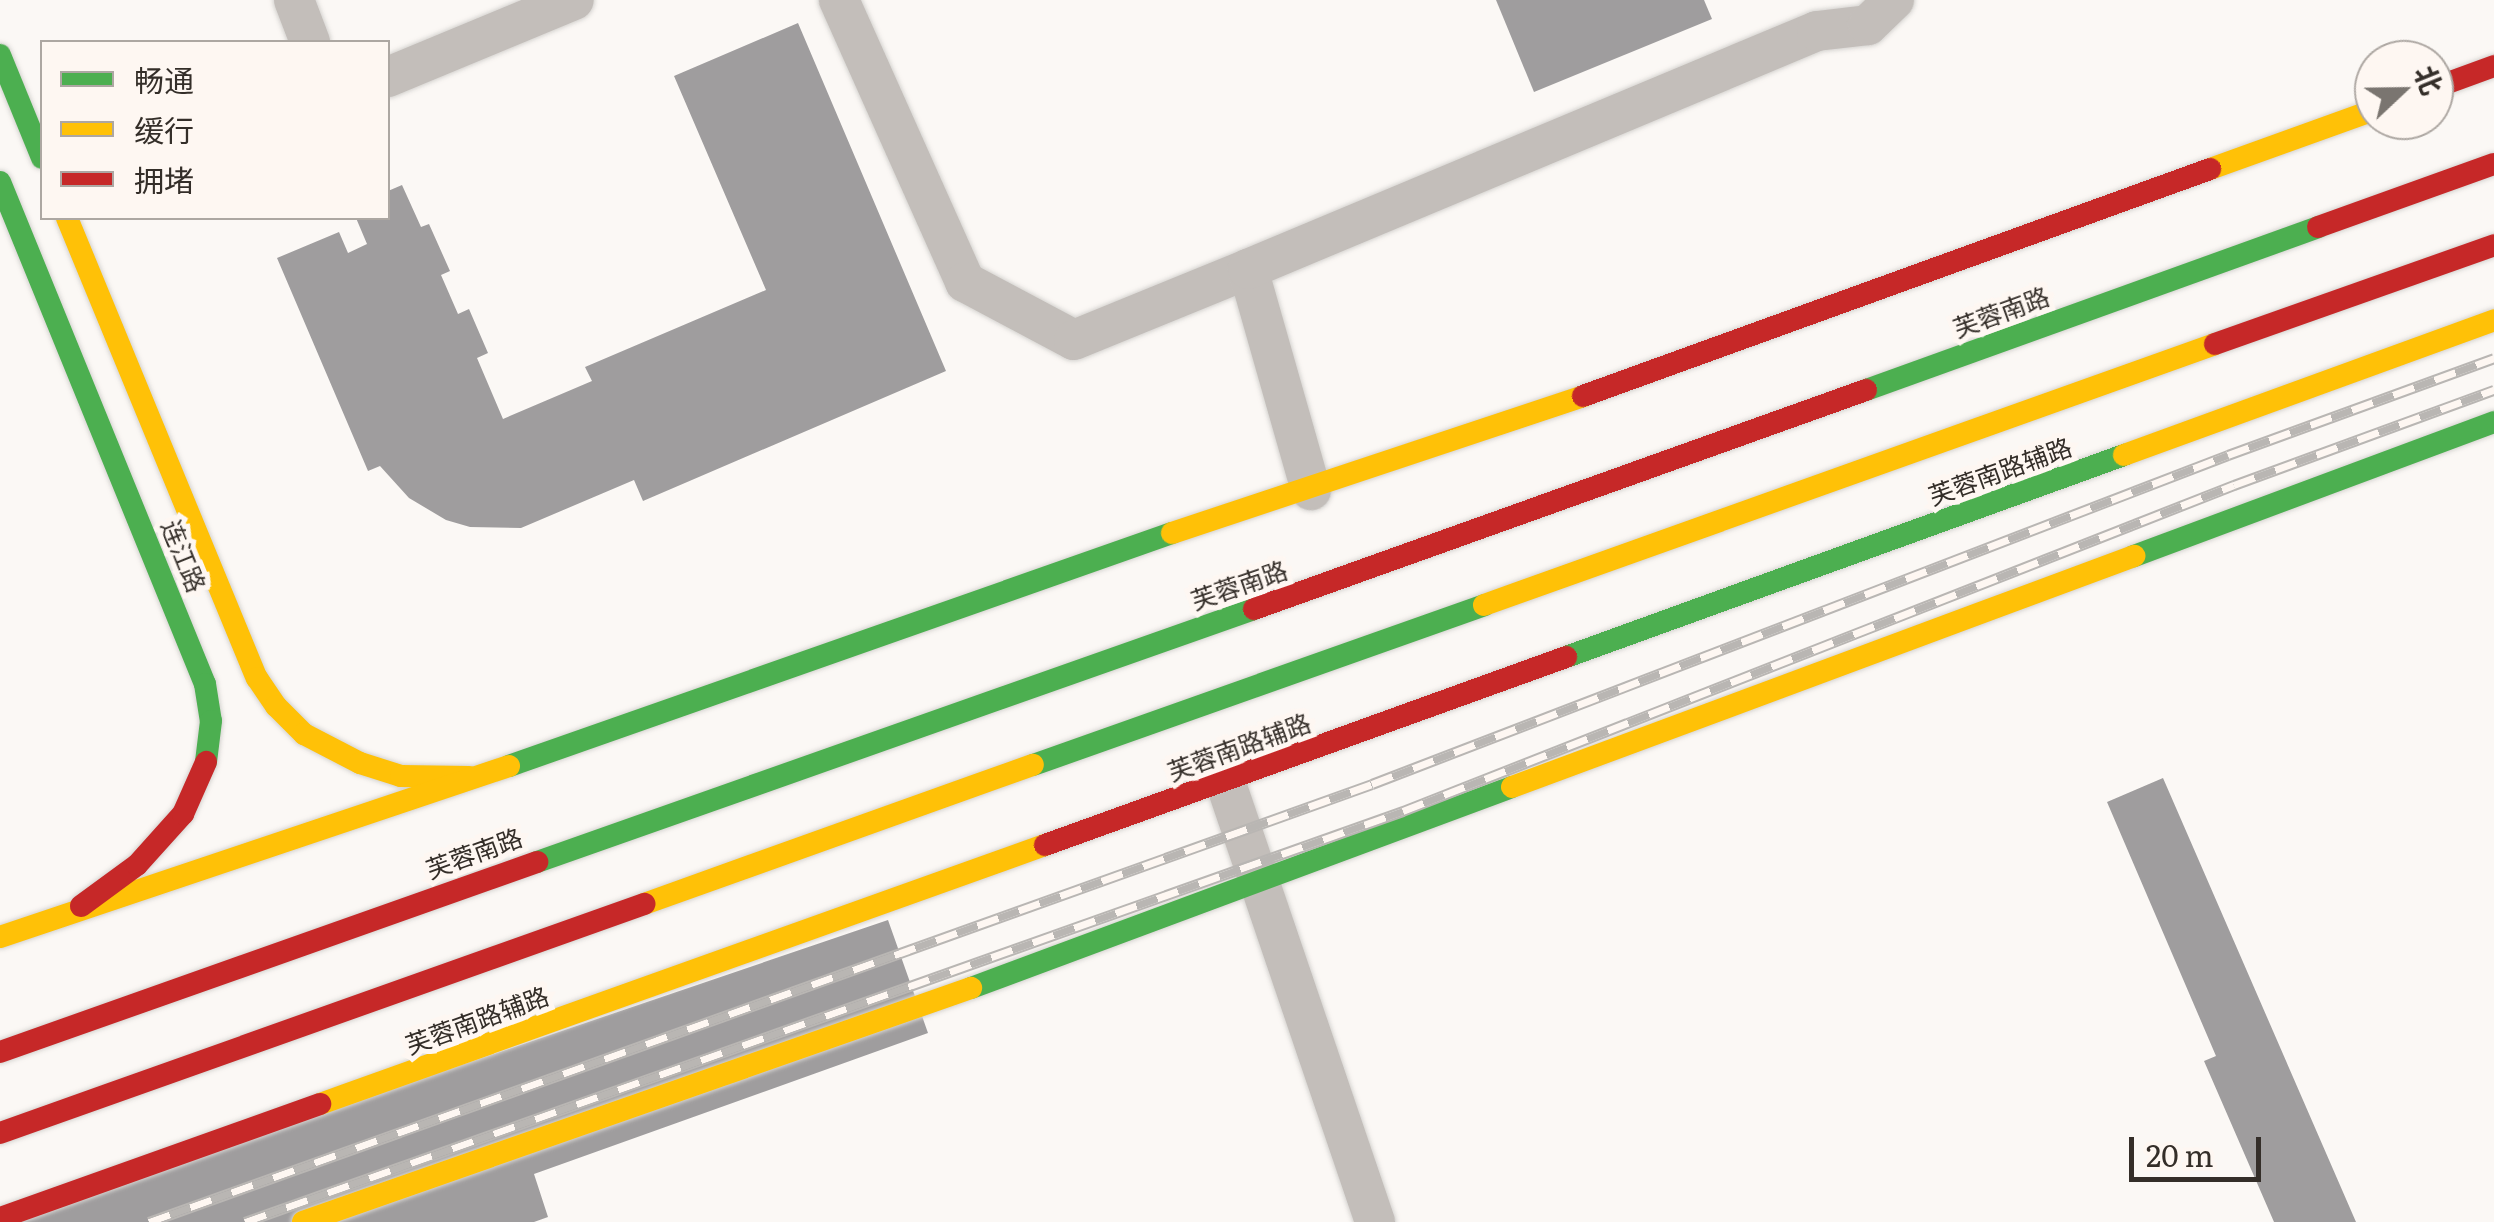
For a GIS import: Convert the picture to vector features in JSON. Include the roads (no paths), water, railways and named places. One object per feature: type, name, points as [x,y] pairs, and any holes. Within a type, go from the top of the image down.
[{"type":"main road","points":[[0,55],[40,153]]},
{"type":"main road","points":[[2454,81],[2494,66]]},
{"type":"main road","points":[[0,937],[487,774],[984,596],[1311,490],[2354,117]]},
{"type":"main road","name":"芙蓉南路","points":[[0,1052],[1026,687],[1396,560],[2494,164]]},
{"type":"main road","name":"连江路","points":[[0,182],[205,684],[211,721],[209,755],[183,814],[136,865],[69,914]]},
{"type":"main road","name":"连江路","points":[[68,220],[257,678],[276,706],[304,734],[360,764],[401,776],[437,780],[487,774]]},
{"type":"main road","points":[[0,1133],[2494,246]]},
{"type":"main road","name":"芙蓉南路辅路","points":[[0,1218],[1225,782],[2494,320]]},
{"type":"main road","points":[[303,1222],[935,1001],[2494,422]]},
{"type":"main road","points":[[0,1034],[112,1012]]},
{"type":"main road","points":[[17,1154],[134,1085]]},
{"type":"street","points":[[294,0],[309,40]]},
{"type":"street","points":[[390,76],[574,0]]},
{"type":"street","points":[[839,0],[965,282],[1074,340],[1248,269],[1810,16],[1868,24],[1894,0]]},
{"type":"street","points":[[1248,269],[1311,490]]},
{"type":"street","points":[[1225,782],[1374,1222]]},
{"type":"railway","points":[[149,1222],[1372,784],[2228,455],[2494,358]]},
{"type":"railway","points":[[245,1222],[1403,811],[2234,485],[2494,390]]}]
